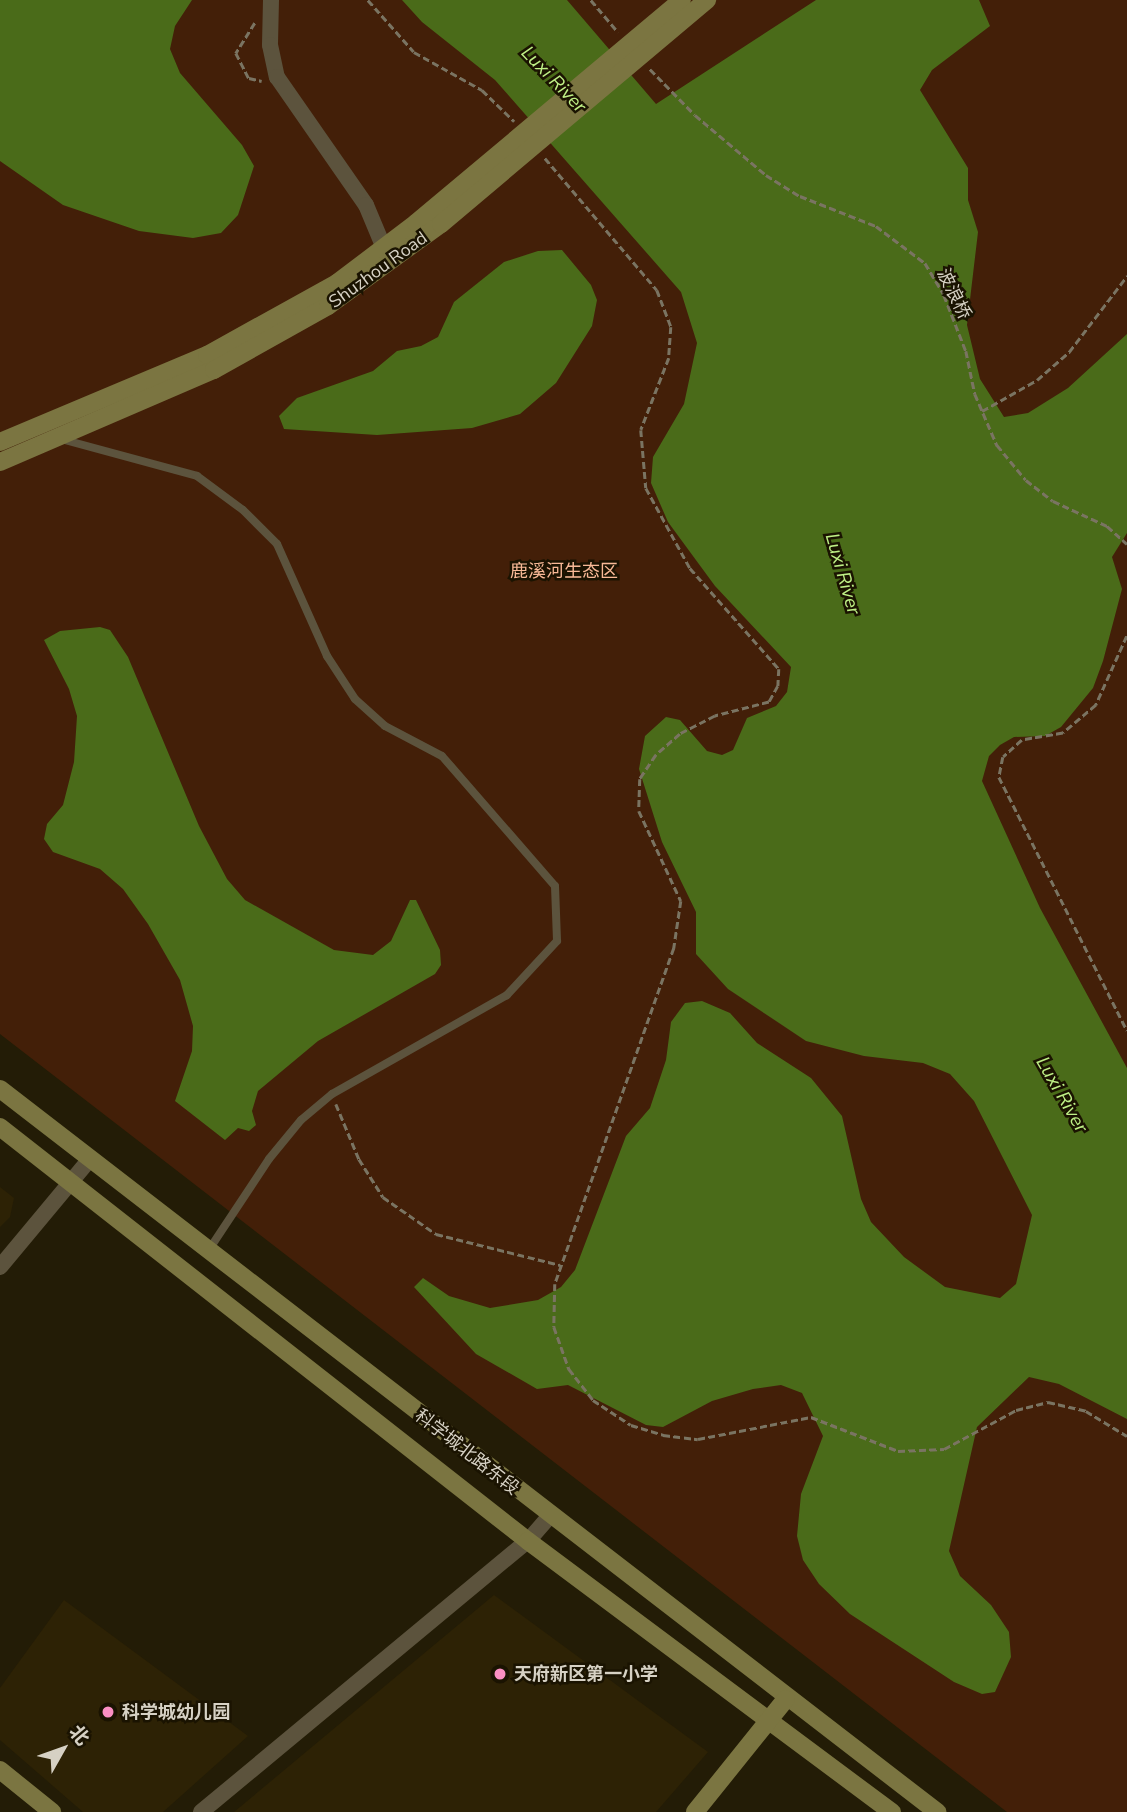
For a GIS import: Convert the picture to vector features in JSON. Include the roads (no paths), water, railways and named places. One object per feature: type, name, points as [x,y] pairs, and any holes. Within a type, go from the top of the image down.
[{"type":"main road","name":"Shuzhou Road","points":[[3,451],[58,438],[275,339],[383,268],[483,177],[680,9],[707,0]]},
{"type":"main road","name":"Shuzhou Road","points":[[3,451],[219,348],[337,283],[483,177]]},
{"type":"main road","name":"科学城北路东段","points":[[0,1089],[786,1699],[937,1812]]},
{"type":"main road","name":"科学城北路东段","points":[[0,1127],[528,1541],[892,1812]]},
{"type":"main road","points":[[695,1812],[786,1699]]},
{"type":"main road","points":[[0,1770],[52,1812]]},
{"type":"street","points":[[271,2],[270,45],[277,77],[310,129],[366,205],[384,248]]},
{"type":"street","points":[[0,1267],[90,1159]]},
{"type":"street","points":[[201,1812],[528,1541],[550,1516]]},
{"type":"lane","points":[[58,438],[197,477],[243,510],[277,544],[327,656],[355,699],[385,726],[442,756],[555,886],[557,941],[508,995],[332,1094],[301,1120],[269,1159],[208,1251]]},
{"type":"water","points":[[0,0],[192,0],[175,26],[170,49],[180,73],[242,145],[254,166],[238,215],[221,233],[193,238],[139,231],[63,205],[0,161]]},
{"type":"water","name":"Luxi River","points":[[402,0],[567,0],[656,104],[816,0],[979,0],[990,26],[932,70],[920,90],[968,168],[968,200],[978,232],[967,325],[980,379],[1004,417],[1028,413],[1068,388],[1127,334],[1127,533],[1112,557],[1122,589],[1103,661],[1093,688],[1061,727],[1045,736],[1014,737],[1000,745],[989,756],[982,781],[1040,908],[1127,1068],[1127,1419],[1059,1384],[1029,1377],[977,1427],[949,1551],[960,1576],[991,1605],[1009,1632],[1011,1657],[995,1692],[982,1694],[954,1682],[850,1614],[819,1584],[803,1560],[797,1536],[801,1494],[823,1436],[802,1393],[781,1385],[753,1389],[712,1401],[663,1427],[646,1425],[568,1385],[537,1389],[476,1354],[414,1287],[423,1278],[449,1296],[490,1308],[538,1300],[561,1287],[575,1270],[626,1136],[650,1108],[666,1060],[671,1022],[685,1003],[702,1001],[730,1013],[757,1043],[811,1078],[842,1116],[861,1199],[871,1222],[904,1257],[945,1287],[1000,1298],[1016,1284],[1032,1215],[974,1101],[950,1074],[923,1063],[864,1056],[806,1041],[728,989],[696,954],[696,912],[662,842],[639,769],[645,736],[666,717],[680,720],[707,751],[722,755],[733,750],[747,718],[776,706],[787,692],[791,667],[715,586],[668,522],[651,483],[653,457],[684,404],[697,343],[681,292],[495,80],[422,22]]},
{"type":"water","points":[[562,250],[591,285],[597,300],[592,326],[556,383],[520,414],[472,428],[377,435],[284,429],[279,416],[297,398],[373,371],[397,351],[421,346],[438,337],[454,302],[504,262],[538,251]]},
{"type":"water","points":[[100,627],[110,630],[128,657],[199,826],[227,879],[245,900],[334,950],[373,955],[391,941],[410,900],[416,900],[440,950],[441,965],[435,974],[318,1041],[258,1091],[252,1111],[256,1125],[249,1131],[238,1128],[225,1140],[175,1101],[192,1051],[193,1026],[180,980],[148,924],[123,889],[100,869],[53,852],[44,839],[47,824],[63,805],[74,762],[77,716],[69,689],[44,640],[60,631]]},
{"type":"place","name":"天府新区第一小学","points":[[500,1674]]},
{"type":"place","name":"科学城幼儿园","points":[[108,1712]]},
{"type":"park label","name":"鹿溪河生态区","points":[[564,571]]}]
